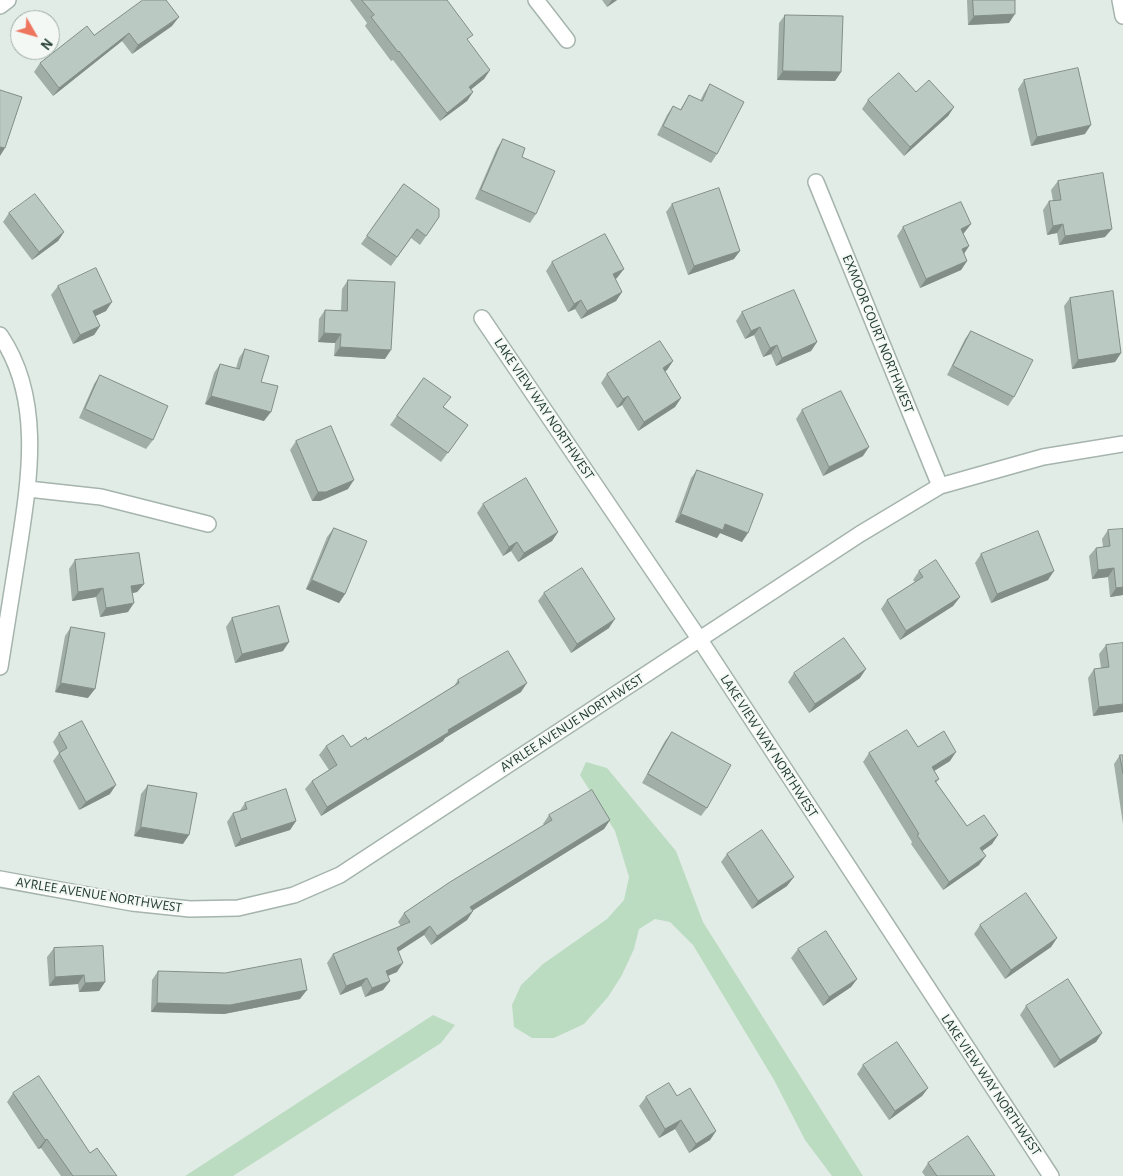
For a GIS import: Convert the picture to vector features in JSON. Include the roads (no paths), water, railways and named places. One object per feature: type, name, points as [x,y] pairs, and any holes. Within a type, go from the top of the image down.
[{"type":"street","points":[[0,6],[8,0]]},
{"type":"street","points":[[536,0],[567,40]]},
{"type":"street","points":[[1120,0],[1123,16]]},
{"type":"street","name":"EXMOOR COURT NORTHWEST","points":[[816,182],[940,486]]},
{"type":"street","name":"LAKE VIEW WAY NORTHWEST","points":[[482,318],[700,640],[1052,1176]]},
{"type":"street","points":[[0,335],[9,348],[18,370],[25,397],[31,454],[28,489],[0,667]]},
{"type":"street","name":"AYRLEE AVENUE NORTHWEST","points":[[0,879],[132,903],[190,909],[238,908],[294,895],[340,874],[860,534],[940,486],[1043,457],[1123,444]]},
{"type":"street","points":[[28,489],[100,497],[208,524]]}]
